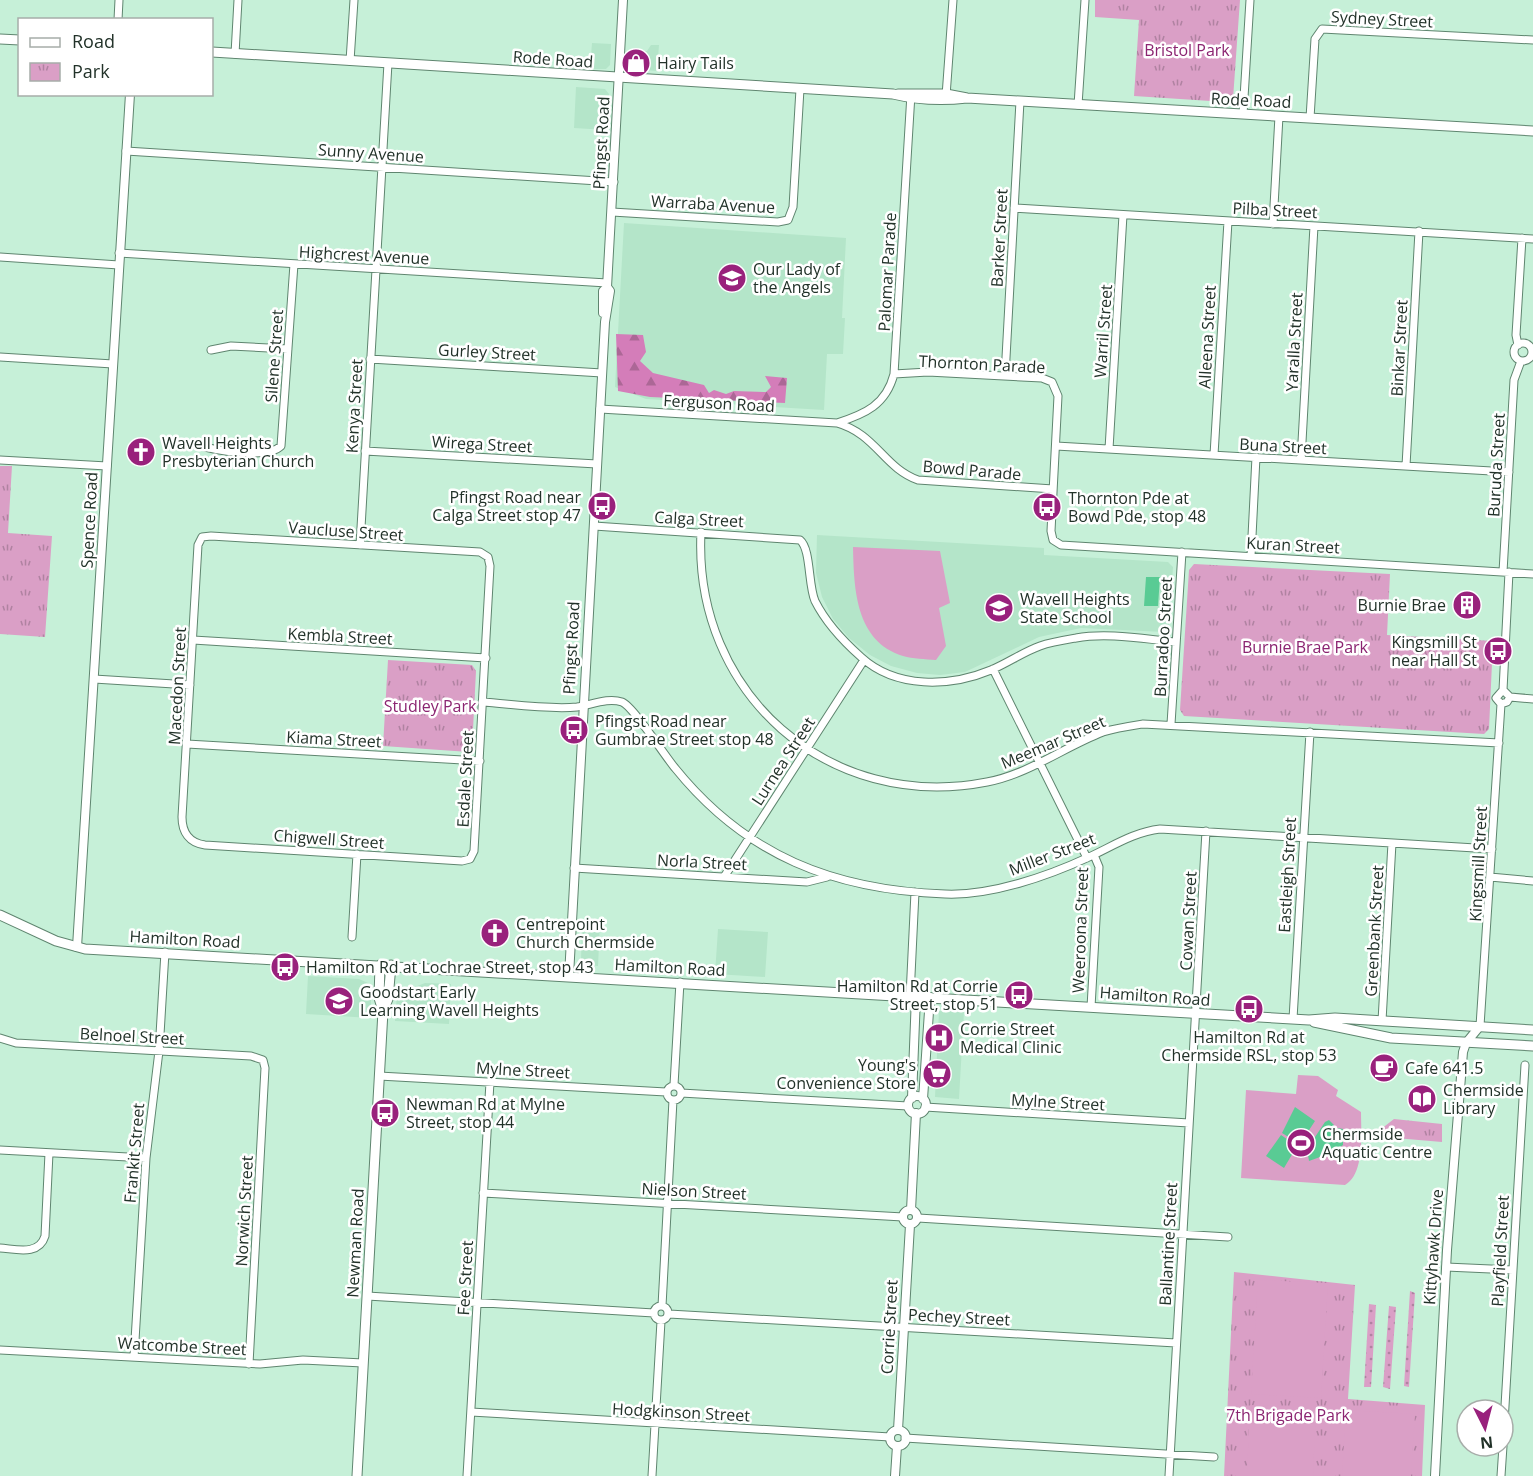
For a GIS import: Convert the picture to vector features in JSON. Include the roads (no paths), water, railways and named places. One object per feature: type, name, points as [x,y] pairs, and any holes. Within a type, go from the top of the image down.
[{"type":"main road","points":[[0,39],[18,40]]},
{"type":"main road","name":"Rode Road","points":[[213,52],[800,89],[1533,131]]},
{"type":"main road","name":"Hamilton Road","points":[[0,915],[56,941],[77,947],[1309,1020],[1335,1018],[1533,1030]]},
{"type":"main road","name":"Newman Road","points":[[357,1476],[383,1011],[388,999],[386,965]]},
{"type":"main road","name":"Hamilton Road","points":[[1309,1020],[1391,1038],[1533,1046]]},
{"type":"street","points":[[118,18],[119,0]]},
{"type":"street","points":[[235,54],[238,0]]},
{"type":"street","points":[[350,61],[354,0]]},
{"type":"street","name":"Pfingst Road","points":[[569,976],[605,322],[603,291],[607,285],[624,0]]},
{"type":"street","points":[[946,97],[953,0]]},
{"type":"street","points":[[1078,105],[1085,0]]},
{"type":"street","points":[[1244,114],[1250,0]]},
{"type":"street","name":"Sydney Street","points":[[1310,118],[1315,39],[1322,29],[1533,40]]},
{"type":"street","name":"Kenya Street","points":[[360,545],[388,63]]},
{"type":"street","name":"Warraba Avenue","points":[[612,212],[778,222],[788,220],[793,207],[800,89]]},
{"type":"street","name":"Palomar Parade","points":[[837,423],[860,416],[875,406],[886,394],[894,374],[911,95]]},
{"type":"street","name":"Spence Road","points":[[77,947],[130,96]]},
{"type":"street","name":"Barker Street","points":[[1005,376],[1020,101]]},
{"type":"street","points":[[1274,224],[1279,116]]},
{"type":"street","name":"Sunny Avenue","points":[[126,151],[614,182]]},
{"type":"street","name":"Pilba Street","points":[[1014,208],[1533,238]]},
{"type":"street","name":"Warril Street","points":[[1109,449],[1123,215]]},
{"type":"street","name":"Alleena Street","points":[[1214,455],[1228,221]]},
{"type":"street","name":"Yaralla Street","points":[[1301,460],[1314,226]]},
{"type":"street","name":"Binkar Street","points":[[1406,466],[1419,231]]},
{"type":"street","points":[[1518,345],[1526,344],[1532,350],[1529,358],[1521,361],[1514,352],[1518,345],[1516,335],[1522,238]]},
{"type":"street","name":"Highcrest Avenue","points":[[120,253],[607,285]]},
{"type":"street","points":[[0,258],[119,265]]},
{"type":"street","name":"Silene Street","points":[[199,445],[213,450],[281,452],[294,264]]},
{"type":"street","points":[[212,350],[231,346],[288,349]]},
{"type":"street","points":[[0,357],[113,364]]},
{"type":"street","name":"Gurley Street","points":[[370,359],[602,373]]},
{"type":"street","name":"Buruda Street","points":[[1506,572],[1514,377],[1521,361]]},
{"type":"street","name":"Thornton Parade","points":[[894,374],[928,372],[1005,376],[1045,379],[1055,385],[1058,396],[1053,540]]},
{"type":"street","name":"Ferguson Road","points":[[600,410],[837,423]]},
{"type":"street","name":"Bowd Parade","points":[[837,423],[866,437],[898,470],[918,480],[1053,489]]},
{"type":"street","name":"Buna Street","points":[[1056,446],[1509,472]]},
{"type":"street","name":"Wirega Street","points":[[365,451],[597,464]]},
{"type":"street","points":[[1251,556],[1256,457]]},
{"type":"street","points":[[0,460],[107,466]]},
{"type":"street","name":"Calga Street","points":[[594,526],[793,538],[802,542],[814,600],[842,640],[864,660]]},
{"type":"street","name":"Meemar Street","points":[[701,532],[704,592],[713,629],[741,685],[773,723],[807,749],[855,774],[908,786],[942,788],[987,782],[1040,763],[1102,733],[1143,724],[1499,743]]},
{"type":"street","name":"Vaucluse Street","points":[[202,537],[480,552],[488,557]]},
{"type":"street","name":"Macedon Street","points":[[188,836],[182,822],[198,545],[202,537]]},
{"type":"street","name":"Kuran Street","points":[[1053,540],[1063,545],[1533,574]]},
{"type":"street","name":"Burradoo Street","points":[[1172,724],[1182,552]]},
{"type":"street","name":"Esdale Street","points":[[470,859],[474,851],[480,761],[490,566],[488,557]]},
{"type":"street","points":[[1506,572],[1503,690],[1510,697],[1533,699]]},
{"type":"street","points":[[864,660],[891,675],[915,681],[953,681],[993,669],[1042,645],[1083,636],[1176,642]]},
{"type":"street","name":"Kembla Street","points":[[193,640],[486,658]]},
{"type":"street","name":"Lurnea Street","points":[[724,877],[864,660]]},
{"type":"street","name":"Weeroona Street","points":[[993,669],[1040,763],[1099,867],[1091,1006]]},
{"type":"street","points":[[94,679],[190,685]]},
{"type":"street","name":"Kingsmill Street","points":[[1480,1026],[1502,704],[1497,695],[1503,690]]},
{"type":"street","points":[[1502,704],[1510,697]]},
{"type":"street","name":"Miller Street","points":[[482,702],[583,706],[613,701],[629,706],[688,784],[749,838],[827,877],[873,887],[952,894],[1010,885],[1091,856],[1135,834],[1152,830],[1206,831],[1492,849]]},
{"type":"street","name":"Eastleigh Street","points":[[1293,1019],[1310,732]]},
{"type":"street","name":"Kiama Street","points":[[187,744],[480,761]]},
{"type":"street","name":"Cowan Street","points":[[1195,1013],[1206,831]]},
{"type":"street","name":"Chigwell Street","points":[[188,836],[195,842],[205,845],[462,861],[470,859]]},
{"type":"street","name":"Greenbank Street","points":[[1382,1021],[1392,843]]},
{"type":"street","points":[[352,937],[357,854]]},
{"type":"street","name":"Norla Street","points":[[574,868],[811,882],[827,877]]},
{"type":"street","points":[[1490,877],[1533,881]]},
{"type":"street","points":[[915,892],[910,1102],[916,1113],[910,1210],[903,1217],[905,1223],[910,1225],[918,1218]]},
{"type":"street","name":"Frankit Street","points":[[134,1357],[146,1158],[159,1051],[165,952]]},
{"type":"street","points":[[673,1100],[666,1092],[674,1085],[680,982]]},
{"type":"street","points":[[916,1113],[924,1103],[930,997]]},
{"type":"street","name":"Ballantine Street","points":[[1168,1476],[1195,1013]]},
{"type":"street","points":[[1466,1043],[1480,1026]]},
{"type":"street","name":"Belnoel Street","points":[[0,1038],[16,1043],[251,1056],[263,1059]]},
{"type":"street","name":"Kittyhawk Drive","points":[[1436,1476],[1446,1266],[1463,1052],[1466,1043]]},
{"type":"street","name":"Norwich Street","points":[[249,1364],[265,1071],[263,1059]]},
{"type":"street","name":"Playfield Street","points":[[1505,1398],[1525,1065]]},
{"type":"street","name":"Mylne Street","points":[[379,1076],[666,1092]]},
{"type":"street","name":"Fee Street","points":[[467,1476],[490,1082]]},
{"type":"street","points":[[674,1085],[679,1087],[681,1093]]},
{"type":"street","points":[[660,1321],[665,1320],[669,1314],[662,1306],[673,1100],[681,1093],[924,1103]]},
{"type":"street","name":"Mylne Street","points":[[924,1103],[1189,1123]]},
{"type":"street","points":[[0,1150],[146,1158]]},
{"type":"street","points":[[0,1248],[29,1250],[42,1244],[45,1236],[50,1153]]},
{"type":"street","name":"Nielson Street","points":[[483,1193],[903,1217]]},
{"type":"street","points":[[910,1210],[915,1212],[918,1218]]},
{"type":"street","points":[[918,1218],[1228,1237]]},
{"type":"street","name":"Corrie Street","points":[[898,1430],[910,1225]]},
{"type":"street","points":[[1446,1266],[1513,1270]]},
{"type":"street","points":[[367,1296],[654,1312]]},
{"type":"street","points":[[660,1321],[654,1317],[654,1312],[655,1308],[662,1306]]},
{"type":"street","name":"Pechey Street","points":[[669,1314],[1176,1343]]},
{"type":"street","points":[[652,1476],[660,1321]]},
{"type":"street","name":"Watcombe Street","points":[[0,1350],[249,1364],[303,1360],[363,1363]]},
{"type":"street","name":"Hodgkinson Street","points":[[471,1412],[890,1437]]},
{"type":"street","points":[[897,1446],[892,1444],[890,1437],[892,1433],[898,1430],[905,1438]]},
{"type":"street","points":[[905,1438],[1215,1457]]},
{"type":"street","points":[[897,1446],[902,1444],[905,1438]]},
{"type":"street","points":[[895,1476],[897,1446]]},
{"type":"street","points":[[1501,1476],[1502,1458]]},
{"type":"place","name":"Hairy Tails","points":[[636,63]]},
{"type":"place","name":"Our Lady of the Angels","points":[[732,278]]},
{"type":"place","name":"Wavell Heights Presbyterian Church","points":[[141,452]]},
{"type":"place","name":"Pfingst Road near Calga Street stop 47","points":[[602,506]]},
{"type":"place","name":"Thornton Pde at Bowd Pde, stop 48","points":[[1047,507]]},
{"type":"place","name":"Burnie Brae","points":[[1467,605]]},
{"type":"place","name":"Wavell Heights State School","points":[[999,608]]},
{"type":"place","name":"Kingsmill St near Hall St","points":[[1498,651]]},
{"type":"place","name":"Pfingst Road near Gumbrae Street stop 48","points":[[574,730]]},
{"type":"place","name":"Centrepoint Church Chermside","points":[[495,933]]},
{"type":"place","name":"Hamilton Rd at Lochrae Street, stop 43","points":[[285,967]]},
{"type":"place","name":"Hamilton Rd at Corrie Street, stop 51","points":[[1019,995]]},
{"type":"place","name":"Goodstart Early Learning Wavell Heights","points":[[339,1001]]},
{"type":"place","name":"Hamilton Rd at Chermside RSL, stop 53","points":[[1249,1009]]},
{"type":"place","name":"Corrie Street Medical Clinic","points":[[939,1038]]},
{"type":"place","name":"Cafe 641.5","points":[[1384,1068]]},
{"type":"place","name":"Young's Convenience Store","points":[[937,1074]]},
{"type":"place","name":"Chermside Library","points":[[1422,1099]]},
{"type":"place","name":"Newman Rd at Mylne Street, stop 44","points":[[385,1113]]},
{"type":"place","name":"Chermside Aquatic Centre","points":[[1301,1143]]},
{"type":"park label","name":"Bristol Park","points":[[1187,50]]},
{"type":"park label","name":"Burnie Brae Park","points":[[1305,647]]},
{"type":"park label","name":"Studley Park","points":[[430,706]]},
{"type":"park label","name":"7th Brigade Park","points":[[1288,1415]]}]
